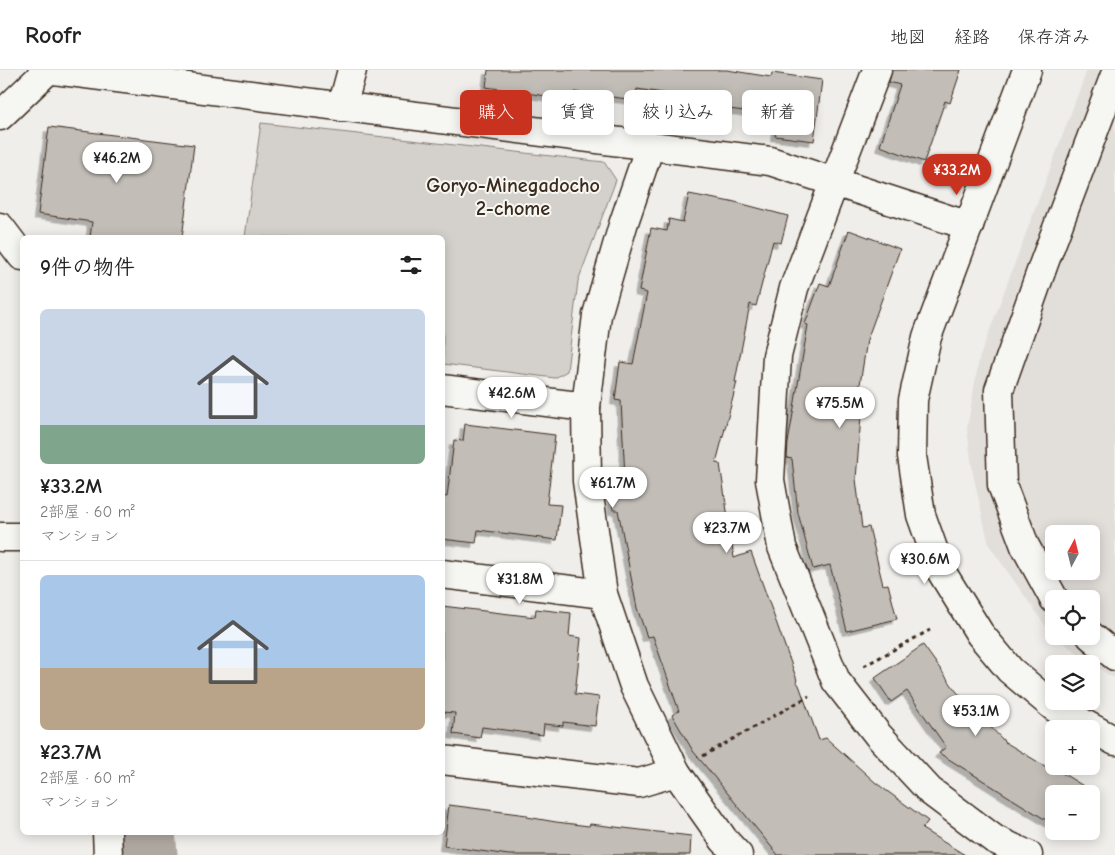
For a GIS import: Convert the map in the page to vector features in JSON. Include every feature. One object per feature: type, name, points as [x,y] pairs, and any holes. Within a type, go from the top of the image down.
[{"type":"street","points":[[0,116],[48,70]]},
{"type":"street","points":[[54,70],[770,161],[969,226]]},
{"type":"street","points":[[342,106],[352,70]]},
{"type":"street","points":[[877,70],[794,288],[777,356],[770,480],[782,547],[836,681],[878,735],[930,791],[994,838],[1028,855]]},
{"type":"street","points":[[1027,70],[927,337],[913,400],[912,456],[921,516],[941,571],[980,634],[1010,670],[1054,707],[1115,740]]},
{"type":"street","points":[[1049,590],[1025,546],[1002,485],[999,390],[1044,263],[1115,74]]},
{"type":"street","points":[[650,146],[623,224],[598,315],[586,407],[587,481],[603,594],[634,686],[676,772],[724,840],[738,855]]},
{"type":"street","points":[[0,227],[20,253]]},
{"type":"street","points":[[445,389],[586,407]]},
{"type":"street","points":[[0,537],[20,536]]},
{"type":"street","points":[[445,574],[603,594]]},
{"type":"street","points":[[1100,644],[1115,656]]},
{"type":"street","points":[[445,760],[639,783],[676,772]]},
{"type":"street","points":[[107,835],[108,855]]},
{"type":"path","points":[[676,772],[930,630]]},
{"type":"shaded area","points":[[1087,70],[1115,70],[1115,678],[1100,669],[1100,655],[1080,655],[1066,645],[1100,645],[1100,590],[1045,590],[1045,625],[989,545],[973,474],[967,429],[979,359]]},
{"type":"shaded area","points":[[261,123],[604,162],[616,180],[578,281],[567,371],[555,378],[445,364],[445,235],[245,235]]},
{"type":"building","points":[[488,70],[727,70],[771,77],[772,73],[822,80],[814,141],[775,136],[814,135],[814,90],[742,90],[742,111],[732,109],[732,90],[624,90],[624,99],[614,97],[614,90],[542,90],[542,95],[532,94],[532,90],[506,90],[486,87]]},
{"type":"building","points":[[892,70],[961,70],[950,103],[945,101],[924,162],[880,146],[900,85],[889,82]]},
{"type":"building","points":[[49,127],[194,145],[182,235],[90,235],[92,222],[38,214]]},
{"type":"building","points":[[689,194],[731,201],[788,216],[781,243],[773,241],[756,306],[750,304],[735,382],[737,382],[716,463],[720,464],[734,558],[751,552],[796,681],[819,740],[826,738],[876,783],[928,821],[922,829],[965,855],[778,855],[693,751],[672,715],[679,711],[653,636],[647,637],[637,608],[618,510],[613,510],[610,478],[625,477],[621,401],[615,400],[620,362],[633,364],[647,293],[639,291],[651,228],[667,231],[669,219],[683,222]]},
{"type":"building","points":[[849,230],[900,249],[867,340],[855,416],[861,416],[856,479],[862,528],[869,527],[883,585],[888,584],[897,619],[847,631],[830,565],[813,569],[798,513],[792,459],[787,458],[808,325],[805,324],[820,283],[829,286]]},
{"type":"building","points":[[465,424],[555,435],[547,504],[561,505],[557,540],[478,530],[476,543],[445,539],[445,497],[447,497],[454,440],[463,441]]},
{"type":"building","points":[[445,606],[535,617],[536,609],[571,613],[569,636],[581,638],[575,694],[599,697],[595,726],[563,722],[563,726],[544,724],[543,735],[482,727],[480,738],[453,734],[455,713],[445,712]]},
{"type":"building","points":[[923,645],[956,691],[1005,742],[1045,766],[1045,775],[1065,775],[1082,785],[1045,785],[1045,819],[939,753],[946,747],[907,691],[891,702],[875,678]]},
{"type":"building","points":[[449,805],[527,815],[527,817],[556,822],[589,826],[590,824],[691,836],[690,855],[509,855],[444,846]]},
{"type":"waterway","points":[[143,835],[145,855]]},
{"type":"district","name":"Goryo-Minegadocho 2-chome","points":[[513,196]]}]
